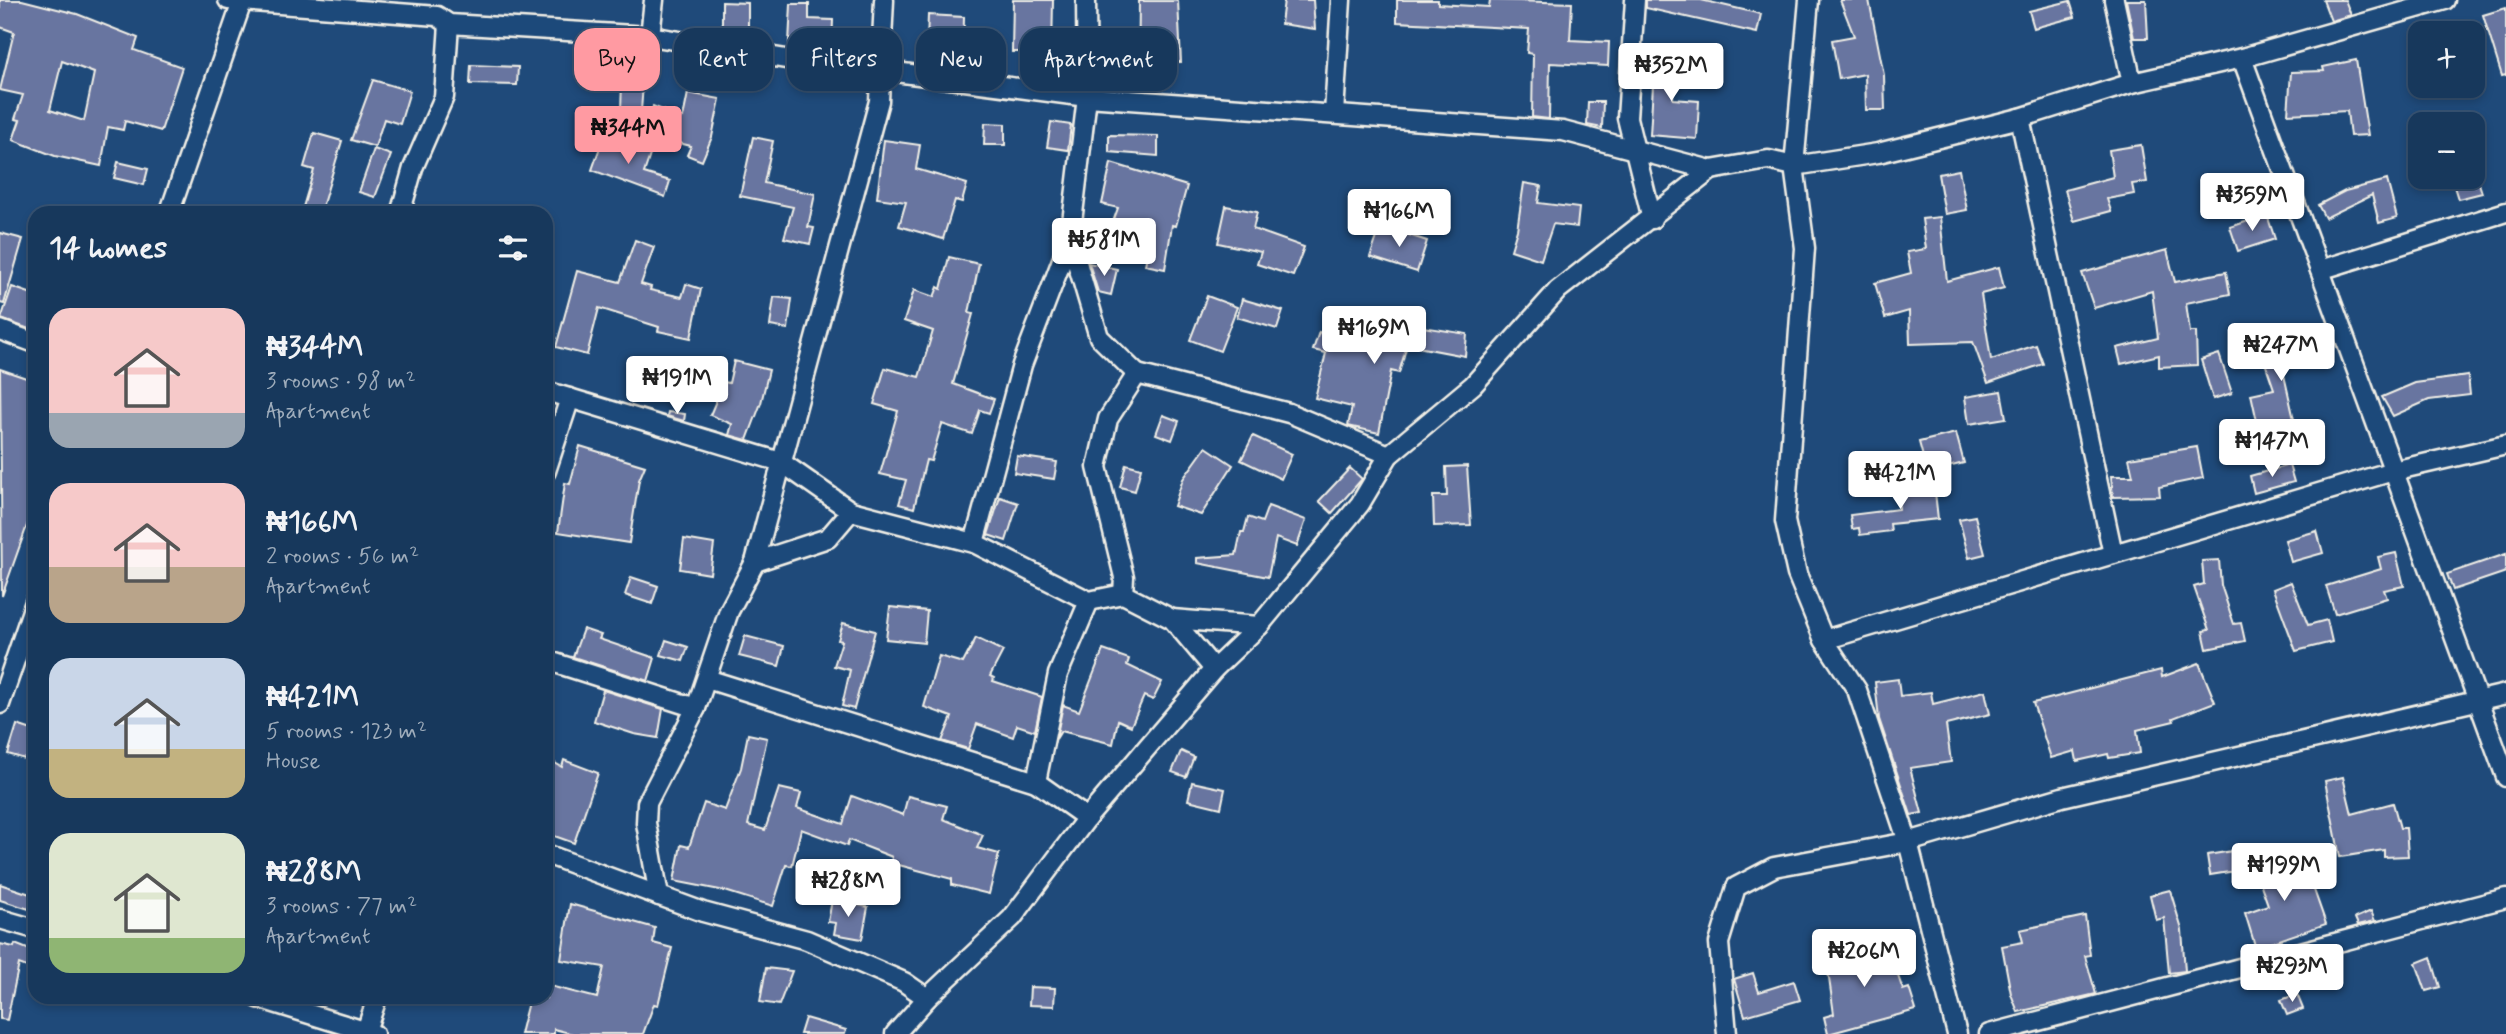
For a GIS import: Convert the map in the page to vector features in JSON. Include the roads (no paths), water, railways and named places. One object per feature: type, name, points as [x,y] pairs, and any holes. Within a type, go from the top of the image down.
[{"type":"street","points":[[651,28],[654,0]]},
{"type":"street","points":[[882,28],[884,0]]},
{"type":"street","points":[[974,543],[1022,365],[1070,239],[1087,97],[1086,0]]},
{"type":"street","points":[[1335,114],[1341,0]]},
{"type":"street","points":[[1635,0],[1627,118],[1652,219]]},
{"type":"street","points":[[1809,0],[1794,166],[1805,248],[1785,521],[1797,574],[1825,640],[1857,691],[1908,842],[1957,1034]]},
{"type":"street","points":[[2114,0],[2132,83]]},
{"type":"street","points":[[902,73],[1087,97],[1563,131],[1711,170],[1768,160],[1794,166],[1878,153],[2020,118],[2132,83],[2242,58],[2445,0]]},
{"type":"street","points":[[171,206],[235,1],[437,16],[449,24],[574,31]]},
{"type":"street","points":[[402,206],[413,168],[444,97],[449,24]]},
{"type":"street","points":[[660,38],[787,59]]},
{"type":"street","points":[[2242,58],[2506,777]]},
{"type":"street","points":[[659,896],[646,823],[647,803],[696,708],[729,611],[755,562],[879,101],[879,91]]},
{"type":"street","points":[[2020,118],[2113,554]]},
{"type":"street","points":[[895,1034],[927,998],[1012,918],[1087,818],[1214,669],[1259,626],[1360,504],[1389,455],[1473,385],[1558,290],[1652,219],[1711,170]]},
{"type":"street","points":[[2320,270],[2506,212]]},
{"type":"street","points":[[1070,239],[1099,337],[1137,374],[1289,412],[1389,455]]},
{"type":"street","points":[[0,330],[28,340]]},
{"type":"street","points":[[1123,594],[1125,577],[1097,467],[1108,419],[1137,374]]},
{"type":"street","points":[[553,393],[782,462],[852,511],[974,543],[1089,601],[1123,594],[1172,619],[1259,626]]},
{"type":"street","points":[[553,450],[570,398]]},
{"type":"street","points":[[1825,640],[2393,471],[2506,445]]},
{"type":"street","points":[[755,562],[828,538],[852,511]]},
{"type":"street","points":[[1036,782],[1058,674],[1089,601]]},
{"type":"street","points":[[1172,619],[1214,669]]},
{"type":"street","points":[[0,704],[28,622]]},
{"type":"street","points":[[553,662],[696,708]]},
{"type":"street","points":[[707,678],[1036,782],[1087,818]]},
{"type":"street","points":[[1727,1034],[1719,943],[1736,887],[1774,867],[1908,842],[2062,797],[2506,694]]},
{"type":"street","points":[[553,857],[703,912],[807,940],[904,982],[927,998]]},
{"type":"street","points":[[1989,1034],[2506,898]]},
{"type":"street","points":[[0,919],[28,927]]},
{"type":"street","points":[[277,1004],[370,1033],[376,1004]]}]
